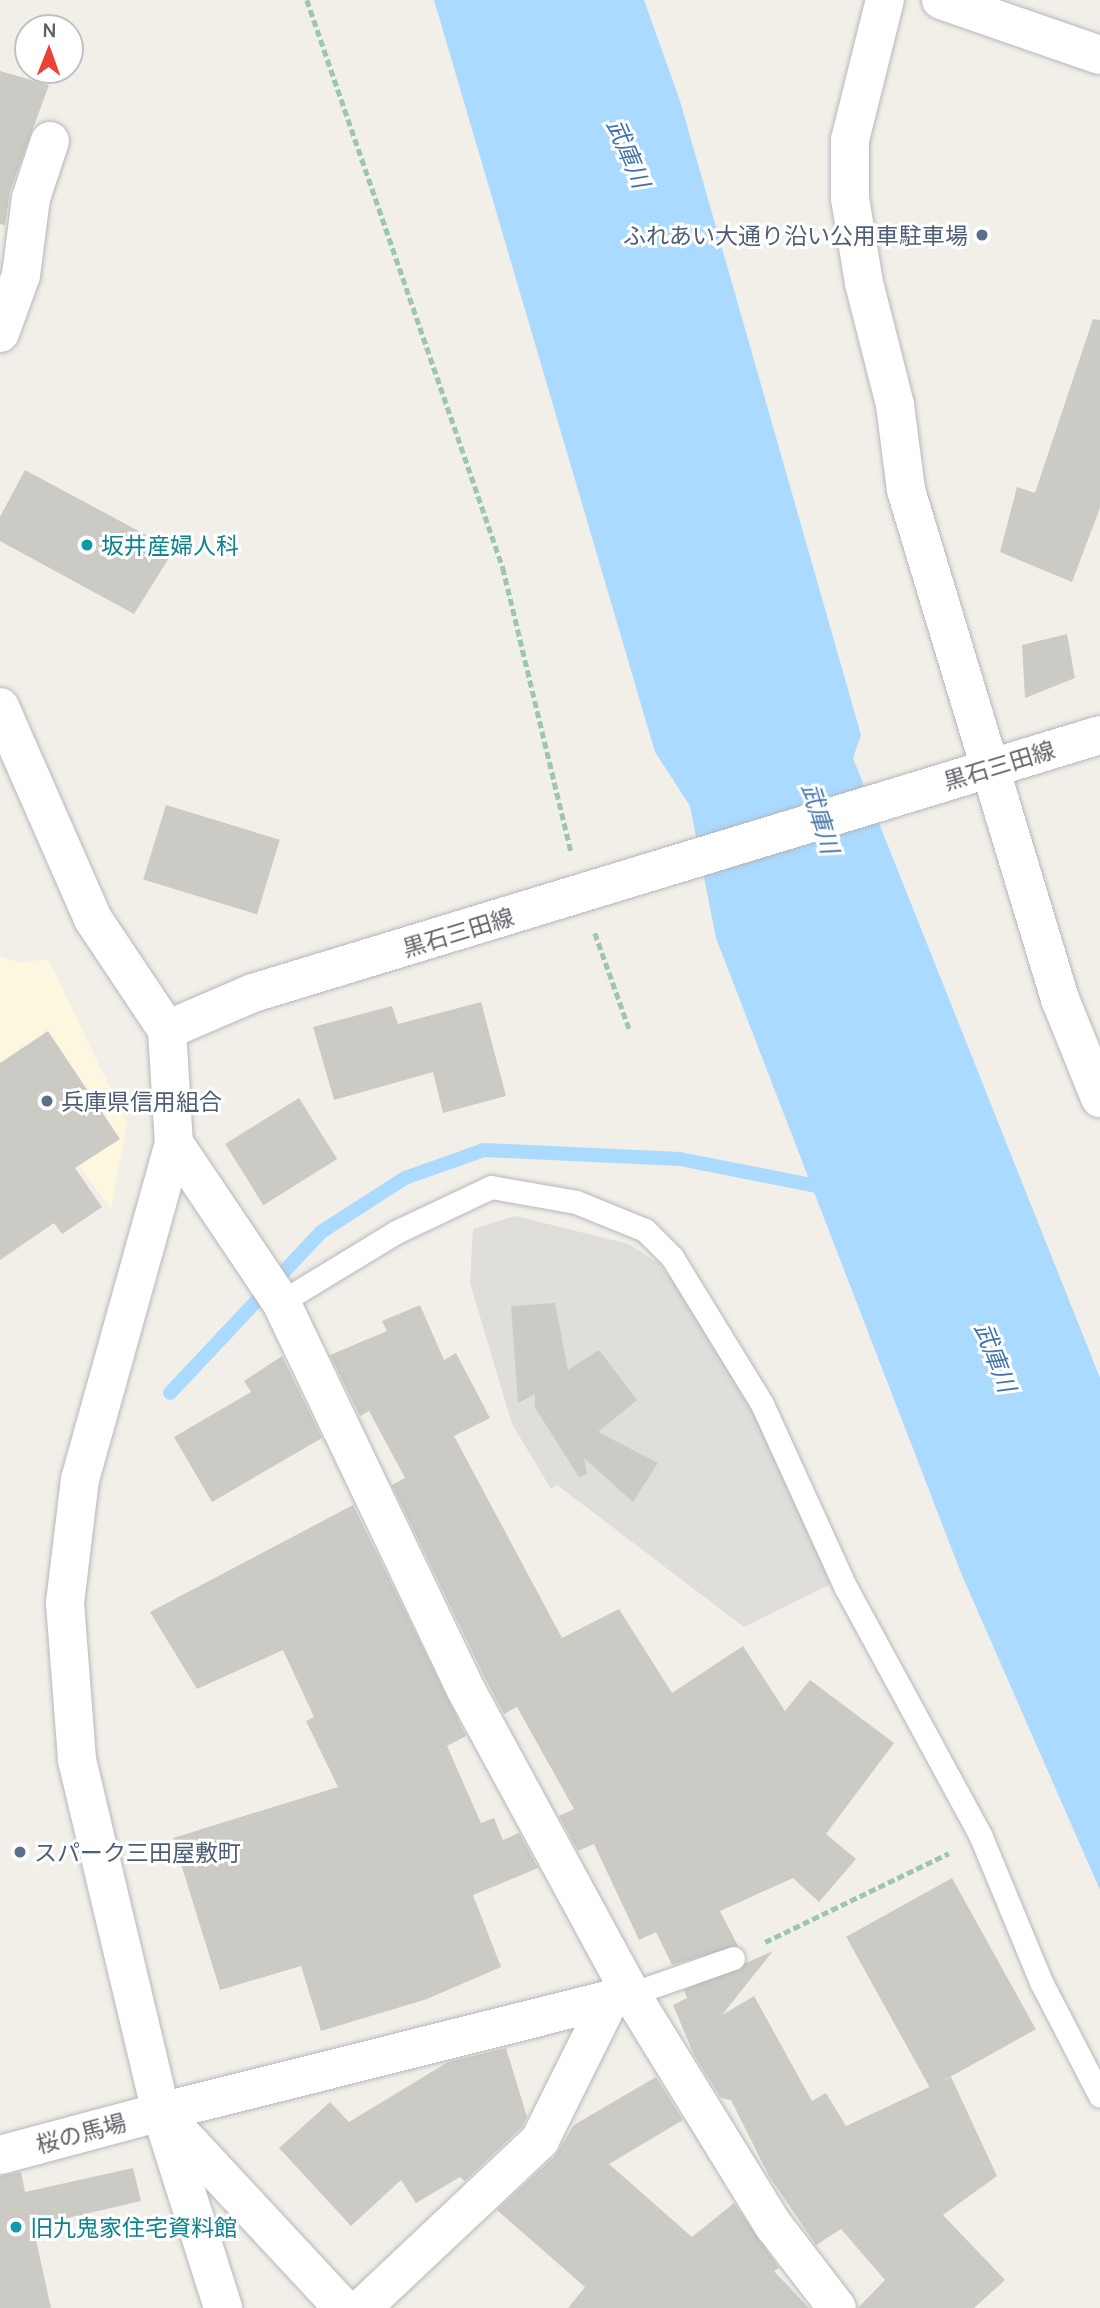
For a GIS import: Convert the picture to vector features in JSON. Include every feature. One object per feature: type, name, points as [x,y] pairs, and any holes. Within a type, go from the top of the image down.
[{"type":"street","points":[[885,0],[850,140],[850,198],[864,283],[895,405],[906,491],[977,772],[1060,999],[1100,1098]]},
{"type":"street","points":[[940,0],[1100,55]]},
{"type":"street","points":[[0,333],[21,275],[31,198],[50,141]]},
{"type":"street","points":[[0,707],[93,919],[167,1030],[174,1143],[80,1479],[65,1603],[77,1760],[161,2112],[223,2308]]},
{"type":"street","name":"黒石三田線","points":[[167,1030],[254,993],[1100,735]]},
{"type":"street","points":[[174,1143],[278,1298],[466,1690],[621,1997],[774,2226],[837,2308]]},
{"type":"street","points":[[362,2308],[540,2140],[621,1997]]},
{"type":"street","name":"桜の馬場","points":[[0,2155],[621,1997]]},
{"type":"street","points":[[161,2112],[343,2308]]},
{"type":"lane","points":[[278,1298],[396,1232],[491,1187],[576,1202],[645,1230],[672,1257],[762,1405],[845,1586],[981,1837],[1041,1982],[1100,2096]]},
{"type":"lane","points":[[621,1997],[733,1958]]},
{"type":"path","points":[[307,0],[503,568],[599,889],[630,1031]]},
{"type":"path","points":[[733,1958],[981,1837]]},
{"type":"shaded area","points":[[0,956],[21,963],[48,959],[127,1123],[111,1209],[72,1156],[0,1204]]},
{"type":"shaded area","points":[[515,1216],[629,1244],[658,1263],[727,1350],[831,1584],[744,1627],[557,1485],[551,1489],[512,1424],[470,1283],[473,1229]]},
{"type":"water","name":"武庫川","points":[[434,0],[644,0],[680,101],[861,735],[853,758],[1100,1378],[1100,1890],[961,1573],[716,938],[690,806],[655,752]]},
{"type":"building","points":[[0,71],[14,75],[14,84],[49,85],[10,191],[5,225],[0,224]]},
{"type":"building","points":[[1093,319],[1100,320],[1100,508],[1072,582],[1000,552],[1017,487],[1035,493]]},
{"type":"building","name":"坂井産婦人科","points":[[25,470],[174,550],[134,614],[0,541],[0,517]]},
{"type":"building","points":[[1067,634],[1075,678],[1025,698],[1022,645]]},
{"type":"building","points":[[166,805],[280,840],[257,914],[143,880]]},
{"type":"building","points":[[481,1002],[506,1096],[443,1113],[433,1072],[334,1100],[313,1027],[392,1006],[398,1024]]},
{"type":"building","name":"兵庫県信用組合","points":[[48,1031],[120,1139],[75,1168],[102,1207],[62,1234],[54,1223],[0,1260],[0,1063]]},
{"type":"building","points":[[299,1098],[337,1159],[263,1205],[225,1144]]},
{"type":"building","points":[[555,1303],[568,1370],[599,1350],[637,1400],[598,1432],[658,1463],[633,1502],[584,1458],[587,1474],[579,1477],[535,1408],[535,1394],[518,1403],[511,1306]]},
{"type":"building","points":[[420,1305],[444,1360],[456,1353],[490,1418],[454,1436],[562,1638],[619,1609],[672,1693],[743,1646],[785,1711],[810,1680],[894,1743],[826,1834],[856,1859],[819,1902],[793,1878],[720,1911],[738,1946],[672,1965],[656,1932],[639,1940],[594,1844],[578,1851],[559,1816],[574,1809],[517,1707],[504,1714],[392,1485],[405,1478],[369,1411],[360,1416],[330,1355],[387,1331],[382,1321]]},
{"type":"building","points":[[282,1356],[322,1438],[212,1502],[174,1437],[251,1392],[244,1381]]},
{"type":"building","points":[[353,1505],[466,1736],[447,1746],[481,1823],[494,1818],[503,1840],[519,1833],[538,1868],[473,1895],[501,1967],[427,1999],[321,2031],[301,1966],[220,1990],[173,1838],[338,1787],[306,1721],[314,1717],[283,1650],[197,1689],[150,1612]]},
{"type":"building","points":[[952,1878],[1036,2029],[930,2088],[846,1937]]},
{"type":"building","points":[[773,1951],[722,2015],[754,1996],[812,2101],[826,2093],[846,2126],[951,2077],[997,2176],[943,2215],[1005,2280],[974,2308],[858,2308],[885,2280],[841,2229],[816,2245],[769,2176],[731,2100],[721,2098],[694,2055],[673,2005],[687,1998],[684,1990]]},
{"type":"building","points":[[506,2048],[527,2117],[522,2127],[465,2181],[460,2177],[416,2203],[401,2180],[351,2226],[279,2148],[330,2102],[349,2122],[448,2062]]},
{"type":"building","points":[[656,2077],[683,2120],[609,2164],[692,2237],[734,2203],[779,2268],[774,2271],[809,2308],[568,2308],[585,2287],[497,2210],[555,2156],[574,2125]]},
{"type":"building","points":[[133,2168],[141,2201],[33,2226],[51,2308],[0,2308],[0,2176],[21,2172],[25,2192]]},
{"type":"waterway","points":[[170,1393],[321,1232],[405,1178],[484,1150],[680,1159],[827,1188]]},
{"type":"place","name":"ふれあい大通り沿い公用車駐車場","points":[[982,235]]},
{"type":"place","name":"坂井産婦人科","points":[[87,545]]},
{"type":"place","name":"兵庫県信用組合","points":[[47,1101]]},
{"type":"place","name":"スパーク三田屋敷町","points":[[20,1852]]},
{"type":"place","name":"旧九鬼家住宅資料館","points":[[16,2227]]}]
